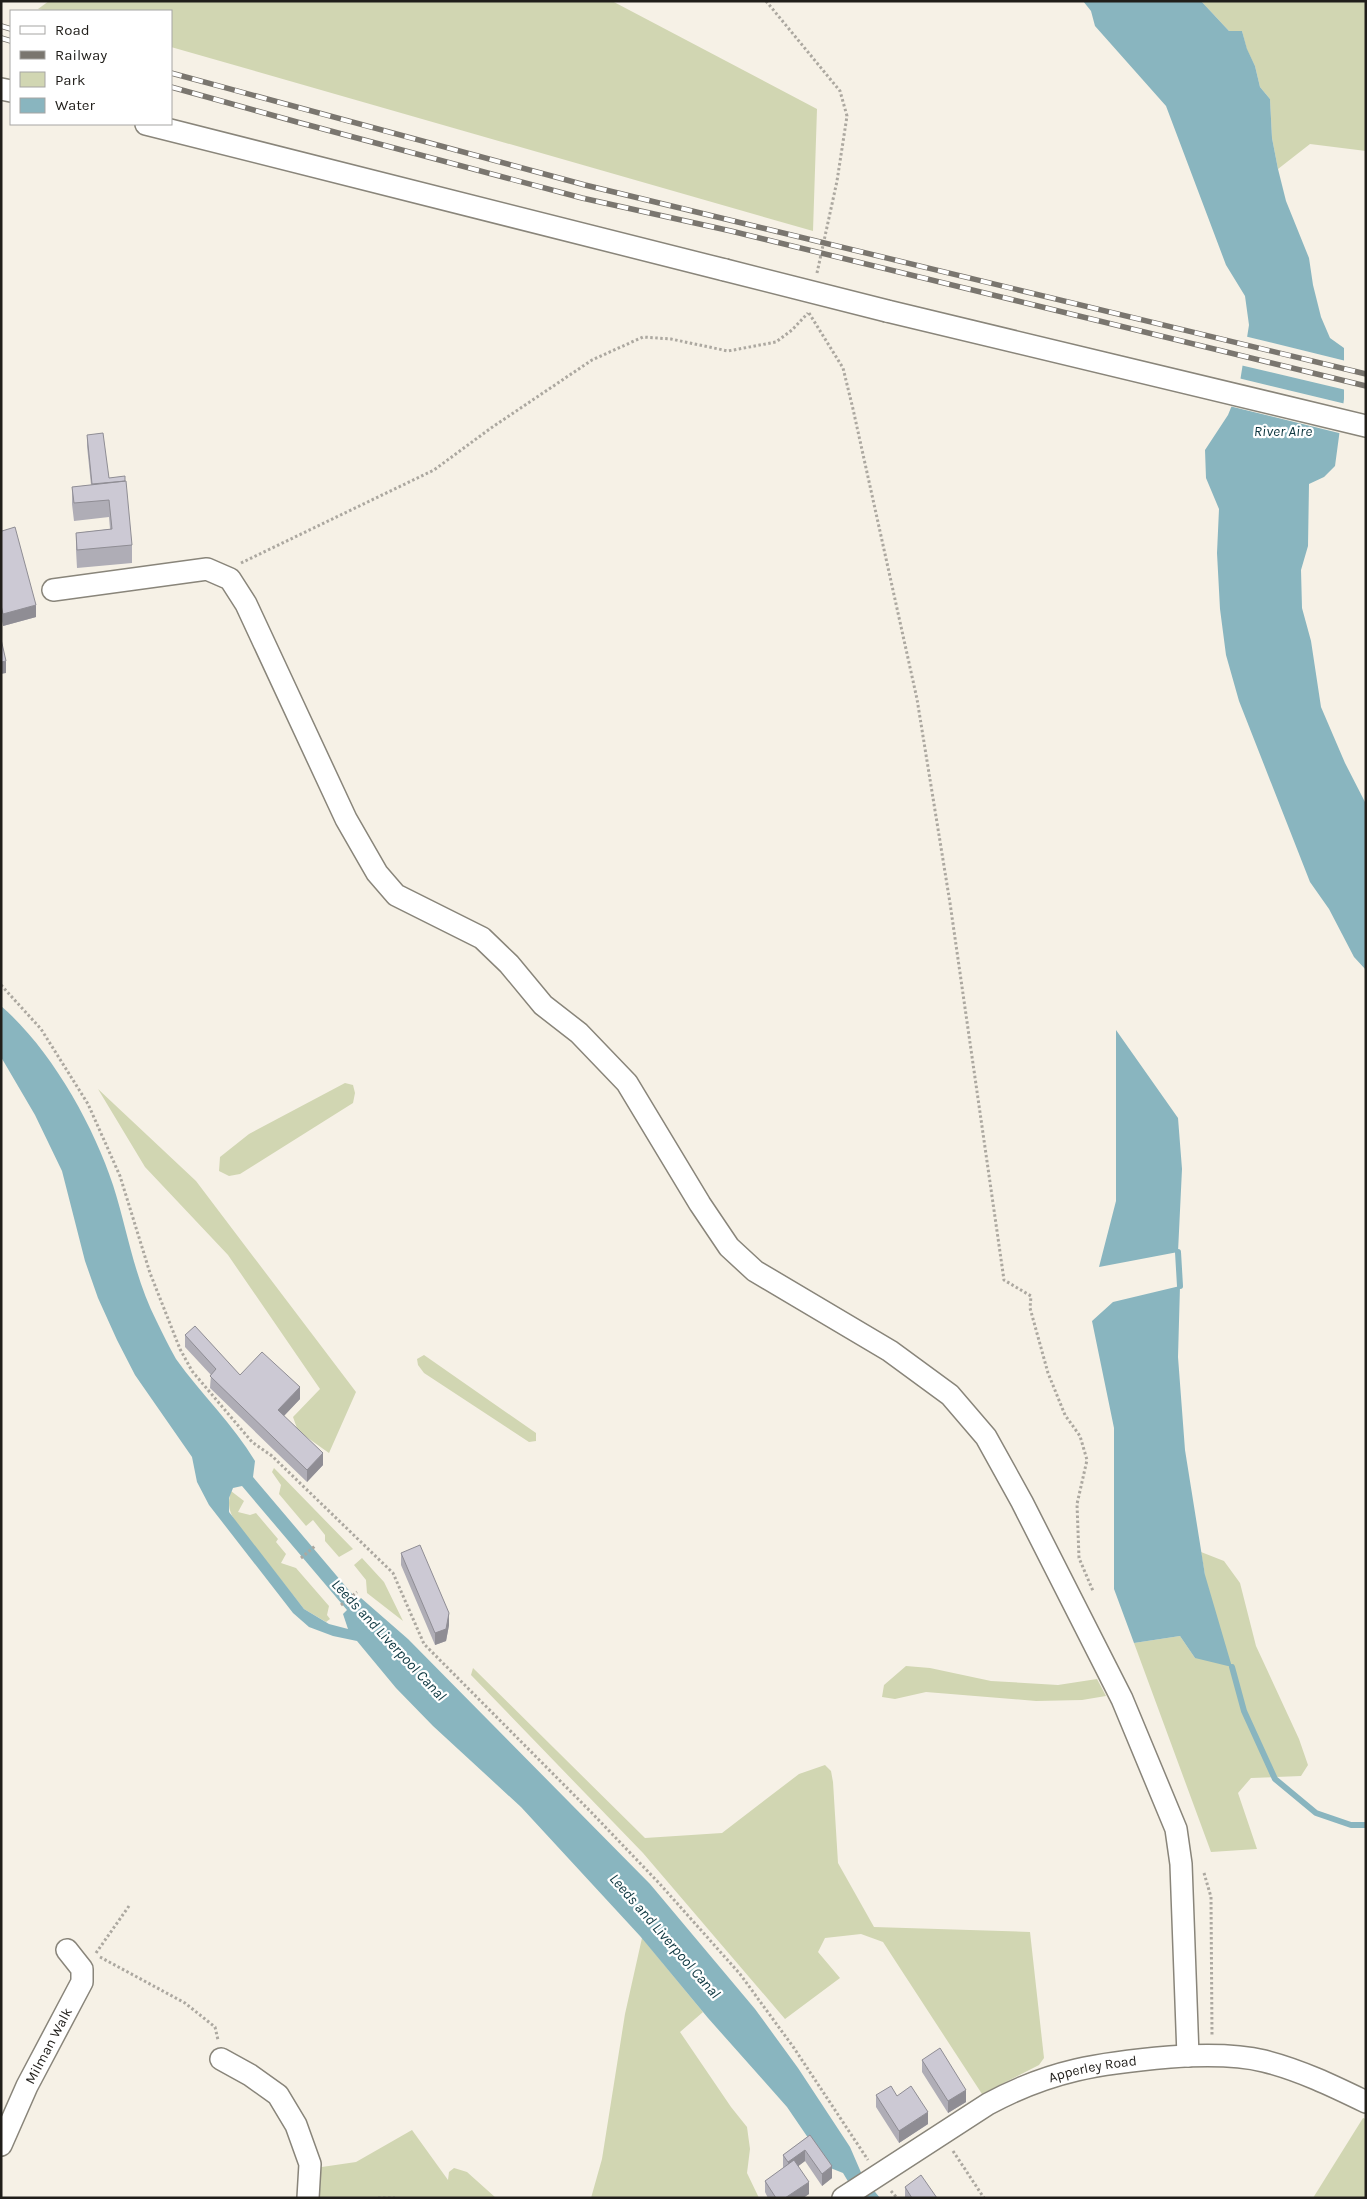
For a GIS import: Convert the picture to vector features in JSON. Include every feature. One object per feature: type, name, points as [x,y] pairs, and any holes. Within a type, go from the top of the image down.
[{"type":"street","points":[[150,125],[887,311],[1366,426]]},
{"type":"street","points":[[53,590],[207,569],[230,579],[246,604],[346,819],[377,873],[396,895],[482,938],[509,964],[543,1005],[579,1033],[627,1083],[700,1204],[729,1247],[755,1271],[890,1351],[950,1395],[986,1437],[1022,1502],[1122,1699],[1176,1829],[1181,1864],[1188,2056]]},
{"type":"street","name":"Milman Walk","points":[[1,2145],[27,2086],[82,1982],[82,1968],[67,1950]]},
{"type":"street","name":"Apperley Road","points":[[844,2197],[875,2175],[988,2104],[1042,2079],[1080,2068],[1126,2061],[1188,2056],[1263,2060],[1306,2074],[1366,2102]]},
{"type":"street","points":[[222,2059],[250,2075],[278,2095],[296,2125],[310,2164],[308,2198]]},
{"type":"path","points":[[766,1],[840,91],[847,116],[837,181],[817,275]]},
{"type":"path","points":[[225,577],[244,560],[434,470],[491,428],[592,360],[643,337],[671,340],[728,351],[776,342],[792,330],[809,312],[843,368],[854,409],[916,699],[950,903],[1004,1280],[1032,1296],[1030,1308],[1048,1373],[1066,1415],[1080,1436],[1087,1460],[1077,1504],[1079,1558],[1093,1592]]},
{"type":"path","points":[[1,986],[41,1029],[88,1104],[120,1176],[150,1273],[171,1330],[192,1371],[252,1442],[298,1481],[393,1573],[424,1644],[592,1812],[659,1883],[740,1974],[840,2114],[875,2175]]},
{"type":"path","points":[[301,1558],[315,1546]]},
{"type":"path","points":[[341,1605],[357,1592]]},
{"type":"path","points":[[1203,1872],[1211,1897],[1212,2056]]},
{"type":"path","points":[[130,1906],[94,1954],[166,1990],[215,2027],[222,2059]]},
{"type":"path","points":[[942,2133],[984,2198]]},
{"type":"path","points":[[378,2198],[395,2198]]},
{"type":"green space","points":[[49,1],[612,1],[817,109],[813,231],[172,47],[172,10],[38,9]]},
{"type":"green space","points":[[1201,1],[1366,1],[1366,151],[1310,144],[1278,169],[1272,138],[1270,99],[1260,87],[1255,66],[1247,50],[1242,31],[1229,31]]},
{"type":"green space","points":[[345,1083],[353,1085],[355,1093],[353,1103],[240,1174],[229,1176],[219,1171],[220,1157],[249,1134]]},
{"type":"green space","points":[[98,1089],[196,1181],[356,1392],[329,1453],[298,1431],[293,1417],[320,1389],[228,1255],[145,1167]]},
{"type":"green space","points":[[424,1355],[536,1433],[536,1441],[529,1442],[424,1373],[418,1365],[417,1359]]},
{"type":"green space","points":[[274,1468],[353,1549],[339,1557],[325,1541],[325,1535],[313,1520],[306,1526],[279,1494],[281,1485],[272,1472]]},
{"type":"green space","points":[[231,1491],[244,1501],[238,1512],[250,1515],[256,1513],[278,1539],[276,1542],[286,1554],[281,1563],[296,1568],[329,1606],[327,1615],[330,1619],[326,1622],[304,1609],[237,1524],[230,1508]]},
{"type":"green space","points":[[1201,1552],[1224,1561],[1240,1583],[1256,1646],[1299,1739],[1308,1765],[1301,1776],[1251,1778],[1238,1793],[1257,1849],[1211,1852],[1134,1643],[1180,1636],[1195,1658],[1205,1575]]},
{"type":"green space","points":[[362,1558],[384,1582],[403,1621],[367,1593],[366,1580],[354,1565]]},
{"type":"green space","points":[[906,1666],[930,1668],[991,1681],[1058,1685],[1097,1679],[1106,1696],[1082,1700],[1036,1701],[926,1692],[895,1699],[882,1697],[884,1685]]},
{"type":"green space","points":[[473,1668],[645,1838],[722,1833],[799,1774],[825,1765],[831,1771],[833,1782],[838,1863],[874,1927],[1030,1932],[1044,2058],[1039,2065],[982,2094],[883,1942],[861,1934],[825,1938],[818,1952],[840,1978],[785,2019],[643,1853],[471,1675]]},
{"type":"green space","points":[[642,1938],[703,2012],[680,2032],[731,2107],[747,2127],[750,2149],[747,2173],[759,2198],[591,2198],[602,2159],[625,2014]]},
{"type":"green space","points":[[1363,2118],[1366,2119],[1366,2198],[1313,2198]]},
{"type":"green space","points":[[412,2130],[448,2180],[449,2172],[454,2168],[467,2172],[496,2198],[313,2198],[315,2168],[356,2162]]},
{"type":"water","name":"River Aire","points":[[1083,1],[1201,1],[1229,31],[1242,31],[1247,49],[1255,66],[1260,87],[1270,99],[1272,138],[1278,169],[1286,201],[1309,258],[1321,317],[1330,338],[1344,348],[1344,399],[1335,466],[1324,477],[1309,484],[1308,546],[1301,570],[1302,608],[1311,641],[1321,707],[1345,763],[1366,804],[1366,970],[1354,957],[1329,909],[1310,882],[1239,701],[1226,655],[1220,609],[1217,553],[1219,509],[1206,478],[1205,450],[1228,415],[1239,388],[1249,325],[1245,296],[1226,265],[1166,106],[1095,26],[1091,11]]},
{"type":"water","name":"Leeds and Liverpool Canal","points":[[1,1006],[19,1023],[53,1065],[82,1113],[94,1137],[113,1185],[137,1271],[149,1305],[176,1359],[237,1434],[255,1461],[253,1477],[358,1601],[361,1598],[408,1639],[650,1884],[755,2009],[798,2068],[850,2147],[863,2177],[880,2198],[858,2198],[843,2173],[828,2167],[787,2107],[708,2018],[640,1936],[521,1807],[433,1726],[396,1688],[357,1641],[333,1636],[309,1627],[293,1613],[209,1505],[197,1482],[192,1457],[135,1375],[117,1340],[98,1298],[85,1261],[62,1171],[35,1115],[1,1057]],"holes":[[[242,1486],[347,1610],[343,1614],[348,1629],[329,1624],[304,1609],[229,1512],[229,1498],[233,1488]]]},
{"type":"water","points":[[1116,1030],[1178,1118],[1182,1169],[1178,1252],[1099,1267],[1116,1201]]},
{"type":"water","points":[[1180,1286],[1178,1357],[1185,1450],[1205,1575],[1232,1667],[1195,1658],[1180,1636],[1134,1643],[1114,1589],[1114,1428],[1092,1321],[1113,1302]]},
{"type":"pier","points":[[1244,336],[1346,361],[1346,390],[1240,365]]},
{"type":"pier","points":[[1238,378],[1346,404],[1343,434],[1229,406]]},
{"type":"building","points":[[103,433],[109,478],[125,476],[125,481],[92,484],[87,435]]},
{"type":"building","points":[[126,481],[132,545],[77,550],[76,533],[112,529],[109,500],[74,503],[72,487]]},
{"type":"building","points":[[15,527],[36,605],[3,614],[1,605],[1,529],[2,531]]},
{"type":"building","points":[[1,639],[6,661],[1,662]]},
{"type":"building","points":[[195,1326],[240,1375],[262,1352],[300,1387],[278,1410],[323,1453],[307,1470],[210,1376],[216,1369],[185,1335]]},
{"type":"building","points":[[420,1545],[449,1613],[446,1629],[435,1633],[401,1553]]},
{"type":"building","points":[[940,2048],[966,2090],[948,2101],[922,2060]]},
{"type":"building","points":[[891,2086],[897,2096],[911,2086],[928,2112],[899,2131],[876,2095]]},
{"type":"building","points":[[810,2135],[832,2166],[822,2174],[805,2150],[788,2162],[783,2155]]},
{"type":"building","points":[[794,2160],[809,2182],[785,2198],[776,2198],[765,2181]]},
{"type":"building","points":[[921,2175],[937,2198],[912,2198],[905,2187]]},
{"type":"waterway","points":[[1178,1252],[1180,1286]]},
{"type":"waterway","points":[[1232,1667],[1244,1711],[1275,1779],[1316,1813],[1351,1825],[1366,1825]]},
{"type":"railway","points":[[1,26],[10,29]]},
{"type":"railway","points":[[1,38],[10,41]]},
{"type":"railway","points":[[172,73],[585,185],[1366,374]]},
{"type":"railway","points":[[172,87],[582,198],[731,231],[1366,386]]}]
